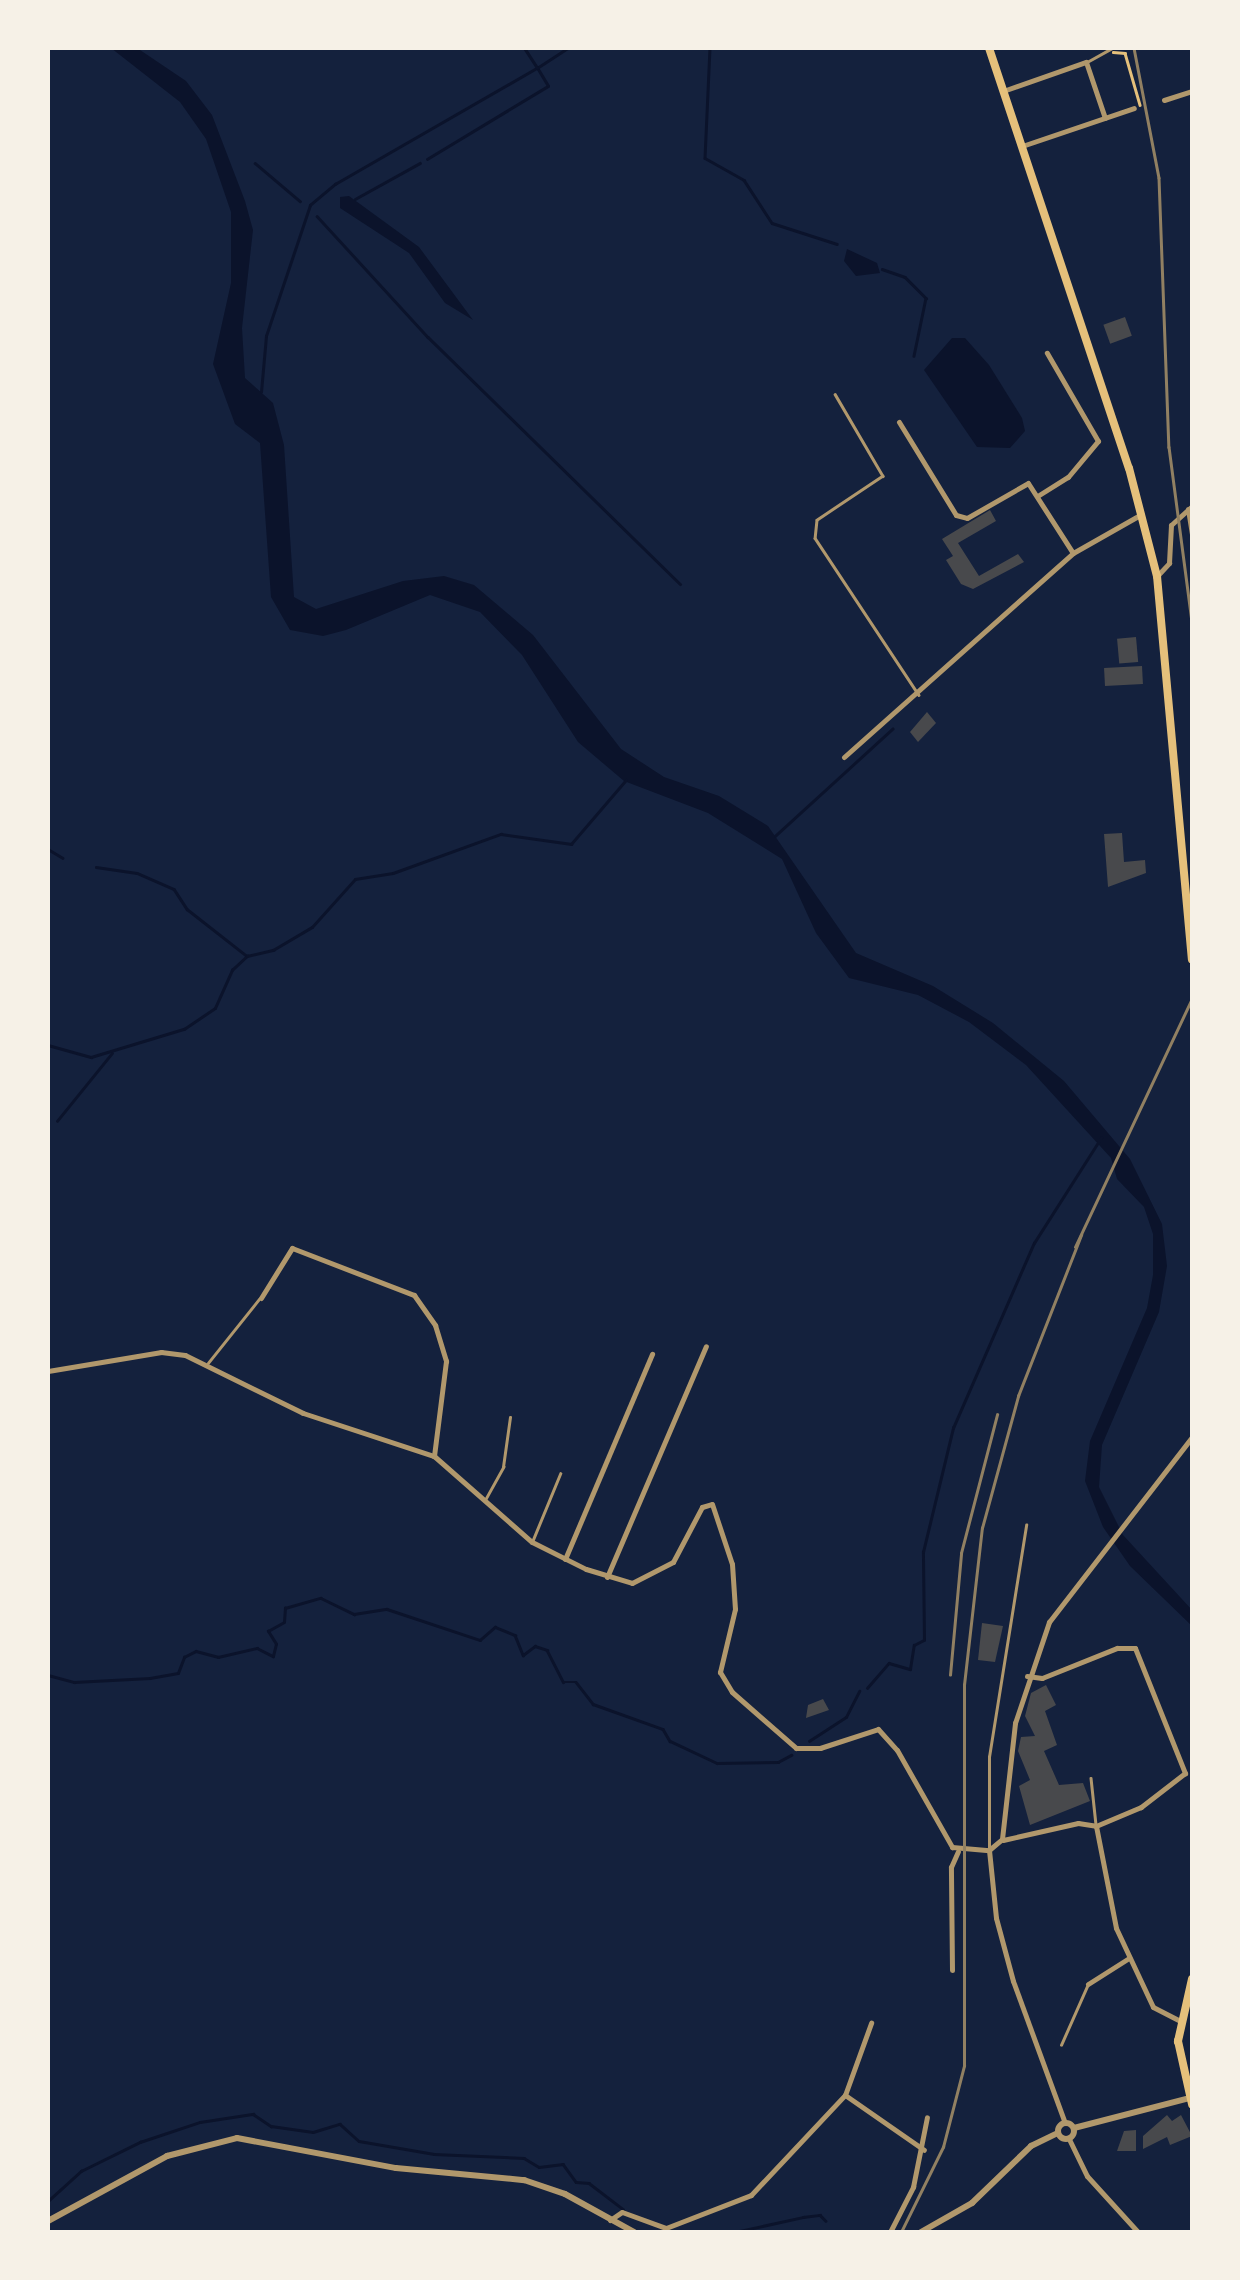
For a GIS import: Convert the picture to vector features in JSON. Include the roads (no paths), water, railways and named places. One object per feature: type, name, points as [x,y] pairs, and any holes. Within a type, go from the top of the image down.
[{"type":"main road","points":[[989,48],[1143,514],[1157,576],[1192,959]]},
{"type":"main road","points":[[1191,2101],[1180,2020],[1192,1979]]},
{"type":"street","points":[[1004,91],[1086,62],[1105,118]]},
{"type":"street","points":[[1164,100],[1192,91]]},
{"type":"street","points":[[1022,146],[1137,107]]},
{"type":"street","points":[[1039,495],[1068,477],[1098,441],[1047,354]]},
{"type":"street","points":[[900,422],[956,516],[967,518],[1024,483],[1039,495],[1074,553]]},
{"type":"street","points":[[1190,507],[1192,535]]},
{"type":"street","points":[[1157,576],[1169,563],[1171,525],[1190,507]]},
{"type":"street","points":[[844,756],[919,695],[1074,553],[1143,514]]},
{"type":"street","points":[[260,1298],[292,1248],[414,1295],[435,1325],[446,1360],[434,1456]]},
{"type":"street","points":[[607,1578],[706,1346]]},
{"type":"street","points":[[48,1371],[161,1352],[206,1364],[304,1413],[434,1456],[532,1542],[607,1578],[640,1582],[666,1568],[702,1507],[712,1504],[734,1593],[722,1680],[796,1748],[820,1748],[868,1728],[885,1733],[958,1851]]},
{"type":"street","points":[[564,1559],[652,1354]]},
{"type":"street","points":[[958,1851],[989,1850],[1002,1840],[1027,1676],[1056,1608],[1192,1437]]},
{"type":"street","points":[[1002,1840],[1015,1842],[1078,1822],[1096,1826],[1141,1807],[1186,1774],[1132,1645],[1052,1676],[1027,1676]]},
{"type":"street","points":[[1096,1826],[1116,1928],[1154,2007],[1180,2020]]},
{"type":"street","points":[[989,1850],[996,1918],[1012,1981],[1065,2123],[1074,2128],[1191,2101]]},
{"type":"street","points":[[952,1970],[952,1867],[958,1851]]},
{"type":"street","points":[[1088,1984],[1130,1958]]},
{"type":"street","points":[[610,2220],[622,2212],[666,2228],[736,2204],[791,2156],[844,2095],[871,2023]]},
{"type":"street","points":[[844,2095],[924,2150]]},
{"type":"street","points":[[890,2232],[924,2150],[926,2117]]},
{"type":"street","points":[[921,2232],[972,2203],[1031,2146],[1058,2134],[1065,2123]]},
{"type":"street","points":[[1069,2139],[1074,2128]]},
{"type":"street","points":[[1058,2134],[1069,2139],[1088,2176],[1138,2232]]},
{"type":"street","points":[[48,2221],[167,2156],[237,2138],[396,2168],[514,2178],[565,2194],[634,2232]]},
{"type":"lane","points":[[1086,62],[1112,50]]},
{"type":"lane","points":[[834,394],[884,476],[816,520],[815,538],[919,695]]},
{"type":"lane","points":[[206,1364],[260,1298]]},
{"type":"lane","points":[[484,1501],[503,1468],[510,1417]]},
{"type":"lane","points":[[532,1542],[560,1474]]},
{"type":"lane","points":[[989,1850],[989,1757],[1026,1525]]},
{"type":"lane","points":[[1091,1778],[1096,1826]]},
{"type":"lane","points":[[1061,2045],[1088,1984]]},
{"type":"water","points":[[111,48],[137,48],[186,81],[212,115],[245,201],[253,230],[242,328],[245,378],[273,403],[284,445],[294,597],[316,609],[403,581],[444,576],[474,585],[533,635],[621,749],[664,777],[719,796],[768,826],[856,953],[933,986],[993,1023],[1064,1081],[1130,1159],[1162,1224],[1167,1266],[1159,1312],[1102,1445],[1099,1487],[1123,1535],[1192,1610],[1192,1626],[1130,1566],[1103,1527],[1085,1481],[1090,1441],[1147,1308],[1153,1275],[1153,1234],[1144,1207],[1117,1179],[1111,1158],[1026,1065],[969,1022],[918,995],[849,978],[816,933],[782,859],[708,813],[624,781],[578,742],[522,655],[480,612],[430,595],[323,636],[290,630],[271,597],[260,443],[235,424],[213,364],[231,283],[231,212],[206,139],[180,102]]},
{"type":"water","points":[[349,196],[419,247],[473,320],[445,303],[409,253],[340,208],[340,197]]},
{"type":"water","points":[[847,249],[877,263],[880,273],[856,276],[844,261]]},
{"type":"water","points":[[952,338],[965,338],[989,365],[1022,418],[1025,431],[1010,448],[977,447],[924,370]]},
{"type":"waterway","points":[[261,392],[266,336],[310,205],[335,184],[537,68],[524,48]]},
{"type":"waterway","points":[[427,159],[548,86],[537,68],[568,48]]},
{"type":"waterway","points":[[710,48],[705,158],[744,180],[772,223],[837,244]]},
{"type":"waterway","points":[[255,163],[300,201]]},
{"type":"waterway","points":[[355,199],[420,163]]},
{"type":"waterway","points":[[317,216],[428,337],[680,584]]},
{"type":"waterway","points":[[882,269],[905,277],[926,298],[914,356]]},
{"type":"waterway","points":[[775,836],[892,729]]},
{"type":"waterway","points":[[48,1045],[91,1057],[184,1029],[215,1008],[232,970],[247,956],[273,950],[312,927],[355,879],[393,873],[501,834],[571,844],[626,780]]},
{"type":"waterway","points":[[48,849],[63,858]]},
{"type":"waterway","points":[[96,867],[137,873],[174,889],[187,909],[247,956]]},
{"type":"waterway","points":[[57,1121],[112,1053]]},
{"type":"waterway","points":[[867,1688],[889,1663],[910,1669],[914,1645],[924,1640],[923,1552],[953,1428],[1034,1243],[1101,1138]]},
{"type":"waterway","points":[[48,1675],[74,1682],[150,1678],[178,1673],[184,1657],[196,1651],[218,1657],[257,1648],[273,1656],[276,1644],[268,1631],[284,1622],[285,1608],[321,1598],[354,1614],[387,1609],[480,1640],[495,1627],[515,1635],[523,1655],[535,1646],[547,1650],[563,1682],[576,1682],[593,1704],[663,1729],[670,1741],[717,1763],[778,1762],[791,1755]]},
{"type":"waterway","points":[[809,1741],[846,1717],[859,1691]]},
{"type":"waterway","points":[[48,2201],[81,2171],[140,2142],[200,2122],[253,2114],[271,2126],[313,2132],[340,2124],[359,2141],[434,2154],[524,2158],[539,2167],[563,2164],[576,2182],[589,2183],[623,2209]]},
{"type":"waterway","points":[[735,2232],[803,2217],[820,2215],[826,2221]]},
{"type":"railway","points":[[1134,48],[1159,178],[1169,447],[1192,622]]},
{"type":"railway","points":[[1075,1247],[1192,998]]},
{"type":"railway","points":[[901,2232],[943,2147],[964,2066],[964,1685],[982,1528],[1018,1396],[1081,1235]]},
{"type":"railway","points":[[950,1675],[961,1553],[997,1415]]}]
